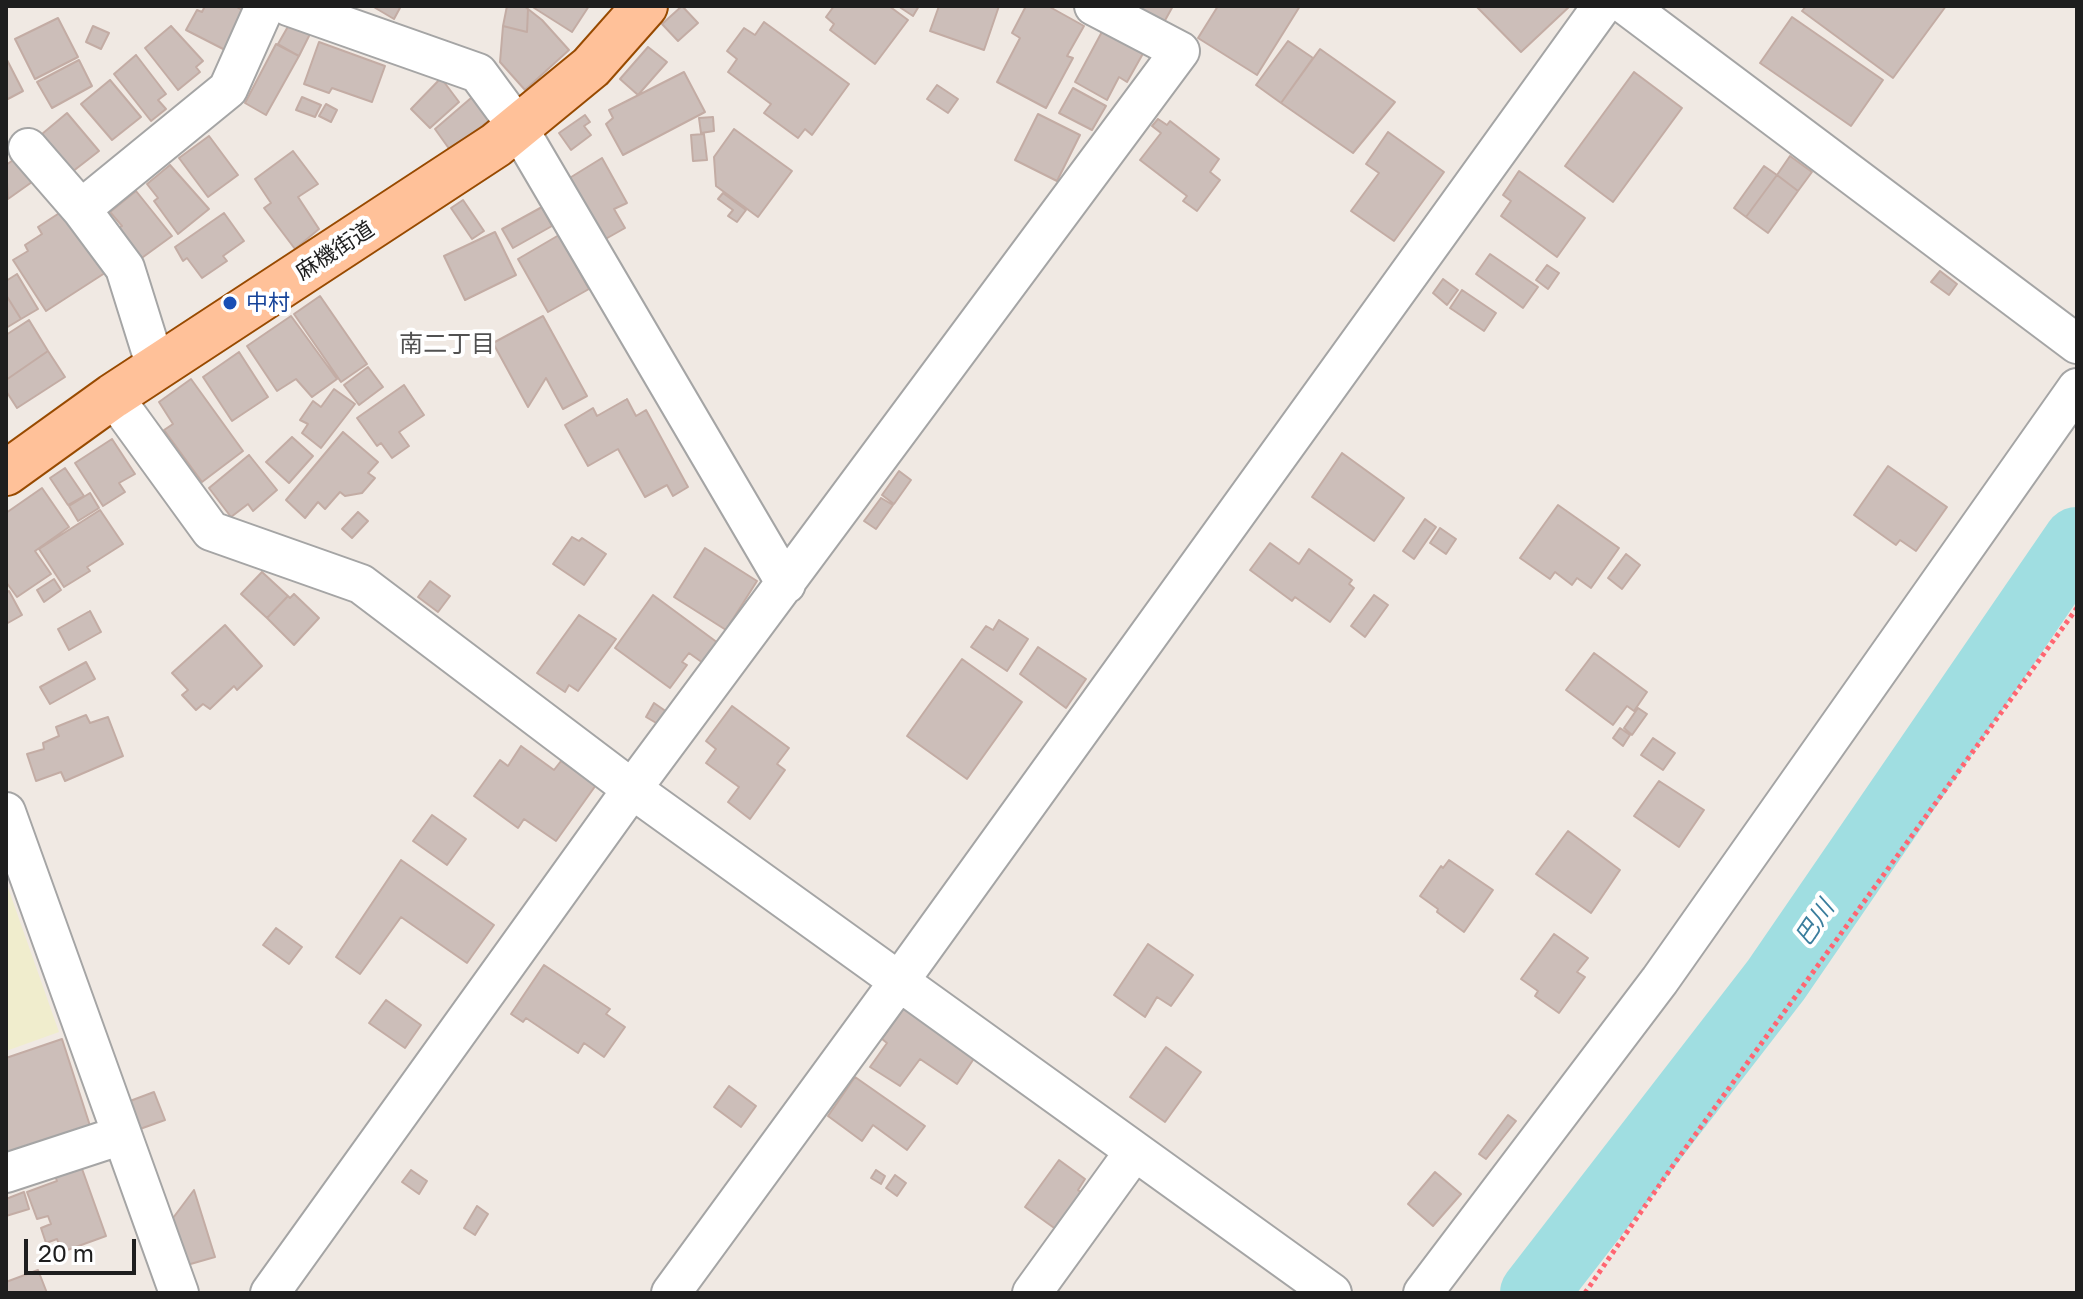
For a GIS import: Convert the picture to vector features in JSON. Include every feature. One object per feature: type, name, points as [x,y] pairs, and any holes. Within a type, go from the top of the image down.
[{"type":"main road","name":"麻機街道","points":[[6,473],[156,367],[496,145],[591,67],[645,6]]},
{"type":"street","points":[[81,209],[228,89],[265,6]]},
{"type":"street","points":[[288,6],[478,73],[517,126],[786,584]]},
{"type":"street","points":[[270,1293],[632,789],[1180,51],[1094,6]]},
{"type":"street","points":[[671,1293],[1602,6]]},
{"type":"street","points":[[1627,6],[2077,344]]},
{"type":"street","points":[[28,148],[81,209],[125,268],[156,367]]},
{"type":"street","points":[[1423,1293],[1660,980],[2077,388]]},
{"type":"street","points":[[113,396],[211,531],[361,584],[632,789],[1332,1293]]},
{"type":"street","points":[[6,812],[179,1293]]},
{"type":"street","points":[[6,1173],[122,1135]]},
{"type":"street","points":[[1032,1293],[1134,1152]]},
{"type":"path","points":[[1585,1293],[1674,1164],[2077,608]]},
{"type":"shaded area","points":[[6,882],[59,1032],[6,1051]]},
{"type":"building","points":[[205,6],[235,6],[249,14],[229,52],[186,30],[197,10],[202,12]]},
{"type":"building","points":[[372,6],[401,6],[394,19]]},
{"type":"building","points":[[507,6],[524,6],[528,9],[527,32],[503,26]]},
{"type":"building","points":[[531,6],[589,6],[572,32]]},
{"type":"building","points":[[682,6],[698,23],[678,41],[662,24]]},
{"type":"building","points":[[834,6],[889,6],[908,20],[875,64],[830,30],[834,24],[826,17]]},
{"type":"building","points":[[898,6],[919,6],[913,16]]},
{"type":"building","points":[[939,6],[999,6],[984,50],[930,31]]},
{"type":"building","points":[[1026,6],[1048,6],[1084,26],[1067,56],[1073,58],[1046,108],[997,82],[1020,38],[1012,33]]},
{"type":"building","points":[[1131,6],[1173,6],[1163,24]]},
{"type":"building","points":[[1218,6],[1300,6],[1257,75],[1198,38]]},
{"type":"building","points":[[1476,6],[1570,6],[1521,52]]},
{"type":"building","points":[[1806,6],[1946,6],[1893,78],[1802,11]]},
{"type":"building","points":[[528,9],[569,50],[525,90],[500,62],[503,26],[527,32]]},
{"type":"building","points":[[1792,17],[1883,80],[1851,126],[1760,63]]},
{"type":"building","points":[[58,18],[78,57],[35,79],[15,39]]},
{"type":"building","points":[[764,22],[849,84],[812,135],[805,129],[798,138],[764,113],[771,104],[728,72],[737,59],[727,51],[744,28],[755,35]]},
{"type":"building","points":[[290,23],[310,34],[299,56],[278,44]]},
{"type":"building","points":[[93,26],[109,33],[101,49],[86,42]]},
{"type":"building","points":[[171,26],[203,61],[196,67],[200,72],[178,90],[145,48]]},
{"type":"building","points":[[1104,28],[1145,50],[1127,82],[1119,77],[1107,100],[1075,82]]},
{"type":"building","points":[[1288,41],[1313,58],[1281,103],[1256,85]]},
{"type":"building","points":[[319,42],[385,66],[372,102],[332,88],[329,93],[304,84]]},
{"type":"building","points":[[276,44],[299,56],[266,115],[245,103]]},
{"type":"building","points":[[648,47],[667,62],[638,95],[620,79]]},
{"type":"building","points":[[1320,49],[1395,102],[1353,153],[1281,103]]},
{"type":"building","points":[[136,55],[166,94],[158,100],[166,109],[151,121],[114,74]]},
{"type":"building","points":[[6,58],[23,91],[6,100]]},
{"type":"building","points":[[79,60],[92,86],[52,108],[37,82]]},
{"type":"building","points":[[684,72],[705,112],[623,155],[606,124],[613,118],[609,110]]},
{"type":"building","points":[[1634,72],[1682,108],[1613,202],[1565,166]]},
{"type":"building","points":[[441,78],[459,102],[430,128],[411,109]]},
{"type":"building","points":[[110,80],[141,117],[112,140],[81,104]]},
{"type":"building","points":[[937,85],[958,99],[948,113],[927,99]]},
{"type":"building","points":[[1073,88],[1106,106],[1092,130],[1059,113]]},
{"type":"building","points":[[478,92],[498,114],[450,150],[435,129]]},
{"type":"building","points":[[302,97],[321,105],[315,117],[296,110]]},
{"type":"building","points":[[326,104],[337,110],[331,122],[319,116]]},
{"type":"building","points":[[67,113],[99,151],[72,172],[42,134]]},
{"type":"building","points":[[1038,114],[1080,135],[1057,181],[1015,160]]},
{"type":"building","points":[[585,115],[590,122],[584,126],[591,135],[571,150],[559,133]]},
{"type":"building","points":[[713,117],[714,131],[701,133],[699,118]]},
{"type":"building","points":[[1158,119],[1167,125],[1170,121],[1219,159],[1210,172],[1220,180],[1197,211],[1183,201],[1187,196],[1140,160],[1161,133],[1152,126]]},
{"type":"building","points":[[734,129],[792,171],[758,217],[716,186],[714,157]]},
{"type":"building","points":[[1388,132],[1444,172],[1394,241],[1351,211],[1379,173],[1366,164]]},
{"type":"building","points":[[704,134],[707,160],[693,161],[691,135]]},
{"type":"building","points":[[209,136],[238,175],[208,197],[179,158]]},
{"type":"building","points":[[293,151],[318,184],[298,197],[319,229],[295,249],[264,208],[271,203],[255,179]]},
{"type":"building","points":[[1790,156],[1812,172],[1798,191],[1777,175]]},
{"type":"building","points":[[16,158],[32,182],[8,199],[6,165]]},
{"type":"building","points":[[602,158],[627,203],[614,209],[625,228],[602,241],[568,179]]},
{"type":"building","points":[[170,165],[209,209],[178,234],[154,201],[158,198],[147,184]]},
{"type":"building","points":[[1764,166],[1777,175],[1746,217],[1734,208]]},
{"type":"building","points":[[1519,171],[1585,218],[1557,257],[1501,216],[1511,201],[1503,195]]},
{"type":"building","points":[[1777,175],[1798,191],[1768,233],[1746,217]]},
{"type":"building","points":[[136,191],[172,236],[139,260],[117,229],[122,226],[110,212]]},
{"type":"building","points":[[723,193],[746,210],[737,222],[728,216],[733,210],[718,199]]},
{"type":"building","points":[[463,200],[484,231],[472,239],[451,208]]},
{"type":"building","points":[[542,207],[552,226],[513,248],[502,229]]},
{"type":"building","points":[[67,208],[108,271],[46,311],[13,260],[28,251],[25,245],[42,234],[38,227]]},
{"type":"building","points":[[224,213],[244,241],[223,256],[227,261],[202,278],[187,258],[183,261],[175,247]]},
{"type":"building","points":[[495,232],[516,275],[465,300],[444,256]]},
{"type":"building","points":[[559,235],[589,289],[548,312],[518,259]]},
{"type":"building","points":[[1490,254],[1538,287],[1523,308],[1476,274]]},
{"type":"building","points":[[1547,265],[1559,273],[1548,289],[1536,280]]},
{"type":"building","points":[[1940,271],[1957,284],[1949,295],[1931,282]]},
{"type":"building","points":[[17,274],[38,309],[21,319],[6,295],[6,281]]},
{"type":"building","points":[[1443,279],[1458,290],[1447,305],[1433,293]]},
{"type":"building","points":[[1462,290],[1496,313],[1484,331],[1450,308]]},
{"type":"building","points":[[6,295],[21,319],[6,328]]},
{"type":"building","points":[[320,296],[367,364],[341,382],[294,314]]},
{"type":"building","points":[[291,316],[337,379],[312,397],[296,379],[277,391],[247,346]]},
{"type":"building","points":[[543,316],[587,396],[563,409],[546,378],[528,407],[493,343]]},
{"type":"building","points":[[29,320],[48,351],[6,380],[6,335]]},
{"type":"building","points":[[48,351],[65,377],[17,408],[6,391],[6,380]]},
{"type":"building","points":[[239,352],[268,397],[232,421],[203,377]]},
{"type":"building","points":[[368,367],[383,387],[359,405],[344,385]]},
{"type":"building","points":[[191,379],[243,451],[202,482],[164,430],[173,424],[159,402]]},
{"type":"building","points":[[404,385],[424,415],[399,432],[409,446],[392,458],[381,443],[377,446],[357,418]]},
{"type":"building","points":[[334,389],[355,404],[321,448],[302,433],[308,424],[300,420],[313,401],[321,407]]},
{"type":"building","points":[[627,399],[636,416],[646,410],[688,487],[673,496],[667,485],[645,497],[618,449],[588,466],[565,425],[593,408],[597,416]]},
{"type":"building","points":[[343,432],[378,462],[368,473],[375,478],[362,493],[345,496],[340,492],[325,509],[318,502],[305,518],[286,500]]},
{"type":"building","points":[[292,437],[313,456],[289,483],[266,462]]},
{"type":"building","points":[[112,439],[135,474],[119,483],[125,492],[103,506],[75,463]]},
{"type":"building","points":[[1342,453],[1404,498],[1374,541],[1312,497]]},
{"type":"building","points":[[249,455],[277,490],[253,511],[248,504],[231,517],[209,488]]},
{"type":"building","points":[[1888,466],[1947,507],[1916,551],[1900,540],[1896,545],[1854,515]]},
{"type":"building","points":[[65,468],[84,496],[68,505],[50,478]]},
{"type":"building","points":[[899,471],[911,480],[894,504],[882,495]]},
{"type":"building","points":[[42,488],[69,527],[35,551],[51,574],[17,597],[6,582],[6,513]]},
{"type":"building","points":[[90,493],[99,508],[78,521],[69,506]]},
{"type":"building","points":[[881,498],[893,505],[876,529],[864,521]]},
{"type":"building","points":[[1558,505],[1619,548],[1591,588],[1577,578],[1572,585],[1555,572],[1550,579],[1520,558]]},
{"type":"building","points":[[100,510],[123,544],[87,567],[90,571],[64,587],[39,549]]},
{"type":"building","points":[[358,512],[368,521],[352,538],[342,529]]},
{"type":"building","points":[[1425,519],[1436,527],[1414,559],[1403,551]]},
{"type":"building","points":[[1440,528],[1456,539],[1446,554],[1430,543]]},
{"type":"building","points":[[572,537],[579,541],[582,538],[606,554],[584,585],[553,564]]},
{"type":"building","points":[[1270,543],[1299,564],[1309,549],[1352,580],[1349,584],[1354,588],[1330,622],[1295,597],[1292,601],[1250,570]]},
{"type":"building","points":[[705,548],[757,581],[726,630],[674,597]]},
{"type":"building","points":[[1626,554],[1640,565],[1622,589],[1608,578]]},
{"type":"building","points":[[262,572],[288,596],[267,618],[241,594]]},
{"type":"building","points":[[54,579],[61,590],[44,602],[37,590]]},
{"type":"building","points":[[430,581],[450,596],[438,612],[418,597]]},
{"type":"building","points":[[9,591],[22,615],[6,624],[6,593]]},
{"type":"building","points":[[294,594],[319,618],[294,645],[267,618],[288,596],[290,598]]},
{"type":"building","points":[[653,595],[718,643],[703,663],[689,653],[682,662],[687,665],[670,688],[615,648]]},
{"type":"building","points":[[1374,595],[1388,605],[1365,637],[1351,626]]},
{"type":"building","points":[[90,611],[101,632],[69,650],[58,629]]},
{"type":"building","points":[[579,615],[616,639],[578,691],[569,685],[565,692],[537,673]]},
{"type":"building","points":[[999,620],[1028,639],[1007,671],[971,647],[986,626],[993,630]]},
{"type":"building","points":[[225,625],[262,666],[237,690],[234,686],[210,709],[203,704],[196,710],[182,695],[188,690],[172,673]]},
{"type":"building","points":[[1038,647],[1086,679],[1066,708],[1020,674]]},
{"type":"building","points":[[1594,653],[1647,692],[1634,711],[1627,706],[1613,725],[1566,690]]},
{"type":"building","points":[[962,659],[1022,702],[967,779],[907,736]]},
{"type":"building","points":[[86,662],[95,679],[50,704],[40,687]]},
{"type":"building","points":[[654,703],[667,712],[658,724],[646,717]]},
{"type":"building","points":[[732,706],[789,748],[777,764],[785,770],[750,819],[728,802],[739,787],[706,763],[716,749],[706,741]]},
{"type":"building","points":[[1638,708],[1647,714],[1632,735],[1624,728]]},
{"type":"building","points":[[86,715],[90,723],[108,717],[123,756],[65,781],[61,772],[36,781],[27,754],[44,749],[43,743],[59,736],[56,727]]},
{"type":"building","points":[[1620,728],[1630,735],[1623,746],[1613,738]]},
{"type":"building","points":[[1653,738],[1675,753],[1663,770],[1641,755]]},
{"type":"building","points":[[521,746],[554,770],[561,761],[596,785],[556,841],[524,819],[518,828],[474,796],[500,760],[508,766]]},
{"type":"building","points":[[1659,781],[1704,810],[1679,847],[1634,816]]},
{"type":"building","points":[[432,815],[466,839],[447,865],[413,841]]},
{"type":"building","points":[[1568,831],[1620,870],[1591,913],[1536,874]]},
{"type":"building","points":[[401,860],[494,925],[467,963],[401,917],[360,974],[336,957]]},
{"type":"building","points":[[1449,860],[1493,890],[1464,932],[1420,896],[1441,866],[1443,868]]},
{"type":"building","points":[[276,928],[302,947],[289,964],[263,945]]},
{"type":"building","points":[[1554,934],[1588,958],[1577,972],[1585,977],[1559,1013],[1535,996],[1538,991],[1521,979]]},
{"type":"building","points":[[1148,944],[1193,975],[1171,1006],[1157,997],[1145,1017],[1114,995]]},
{"type":"building","points":[[544,965],[610,1009],[606,1014],[625,1027],[604,1057],[584,1043],[578,1053],[526,1018],[523,1022],[511,1014]]},
{"type":"building","points":[[386,1000],[421,1025],[405,1048],[369,1023]]},
{"type":"building","points":[[904,1008],[975,1057],[957,1084],[920,1059],[900,1086],[870,1067],[887,1043],[882,1039]]},
{"type":"building","points":[[62,1039],[92,1132],[6,1161],[6,1058]]},
{"type":"building","points":[[1166,1047],[1201,1072],[1165,1122],[1130,1097]]},
{"type":"building","points":[[855,1077],[925,1126],[907,1150],[873,1125],[862,1141],[828,1116]]},
{"type":"building","points":[[729,1086],[756,1106],[741,1127],[714,1107]]},
{"type":"building","points":[[154,1092],[165,1120],[140,1129],[130,1101]]},
{"type":"building","points":[[1508,1115],[1516,1121],[1486,1159],[1479,1154]]},
{"type":"building","points":[[1059,1160],[1085,1179],[1078,1190],[1083,1194],[1057,1230],[1025,1207]]},
{"type":"building","points":[[81,1166],[106,1236],[62,1252],[57,1239],[46,1243],[41,1228],[51,1224],[48,1216],[37,1219],[27,1192],[57,1181],[55,1176]]},
{"type":"building","points":[[411,1170],[427,1181],[419,1194],[402,1182]]},
{"type":"building","points":[[876,1170],[885,1176],[881,1184],[871,1178]]},
{"type":"building","points":[[1435,1172],[1461,1194],[1433,1226],[1408,1204]]},
{"type":"building","points":[[895,1175],[906,1183],[897,1196],[886,1188]]},
{"type":"building","points":[[194,1190],[215,1257],[187,1265],[173,1218]]},
{"type":"building","points":[[24,1192],[29,1209],[6,1216],[6,1199]]},
{"type":"building","points":[[477,1206],[488,1214],[475,1235],[464,1228]]},
{"type":"building","points":[[38,1270],[47,1293],[6,1293],[6,1282]]},
{"type":"waterway","name":"巴川","points":[[1534,1293],[1776,980],[2077,541]]},
{"type":"place","name":"中村","points":[[230,303]]},
{"type":"district","name":"南二丁目","points":[[447,344]]}]
